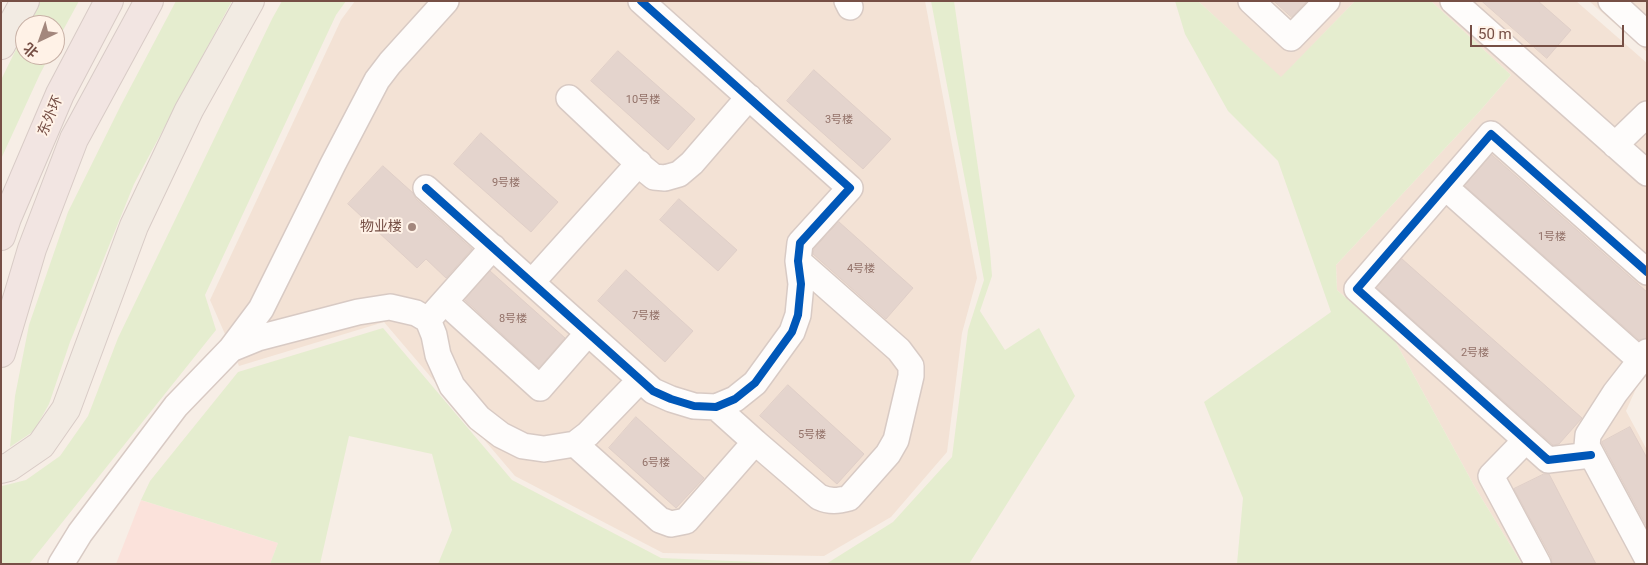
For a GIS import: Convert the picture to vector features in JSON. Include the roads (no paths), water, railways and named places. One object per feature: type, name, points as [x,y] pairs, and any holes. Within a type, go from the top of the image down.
[{"type":"highway","name":"东外环","points":[[1,236],[60,94],[109,1]]},
{"type":"highway","points":[[1,353],[32,249],[74,139],[150,1]]},
{"type":"main road","points":[[1,45],[24,1]]},
{"type":"main road","points":[[1,469],[9,467],[41,445],[66,410],[134,226],[189,110],[250,1]]},
{"type":"street","points":[[61,564],[80,533],[176,406],[231,349],[262,309],[333,164],[377,80],[446,1]]},
{"type":"street","points":[[426,188],[653,391],[694,406],[716,408],[735,399],[755,383],[792,332],[798,315],[801,284],[798,261],[800,243],[850,188],[641,1]]},
{"type":"street","points":[[1251,1],[1290,38],[1327,1]]},
{"type":"street","points":[[1453,1],[1647,173]]},
{"type":"street","points":[[1611,1],[1647,34]]},
{"type":"street","points":[[569,98],[654,177],[665,178],[679,174],[692,163],[749,98]]},
{"type":"street","points":[[1615,145],[1647,114]]},
{"type":"street","points":[[1592,455],[1548,460],[1357,289],[1491,134],[1647,272]]},
{"type":"street","points":[[532,282],[639,163]]},
{"type":"street","points":[[1445,187],[1644,356],[1615,393],[1588,435],[1587,446],[1647,558]]},
{"type":"street","points":[[428,320],[493,247]]},
{"type":"street","points":[[716,408],[819,498],[829,501],[840,501],[849,498],[888,454],[896,440],[911,376],[911,366],[906,358],[798,261]]},
{"type":"street","points":[[231,349],[258,338],[358,312],[390,307],[416,313],[428,320],[434,335],[438,355],[452,386],[479,418],[501,435],[523,446],[544,449],[575,444],[588,434],[640,380]]},
{"type":"street","points":[[455,311],[540,388],[588,333]]},
{"type":"street","points":[[1526,440],[1491,476],[1538,564]]},
{"type":"street","points":[[575,444],[660,520],[671,524],[686,521],[755,442]]},
{"type":"place","name":"物业楼","points":[[412,227]]}]
